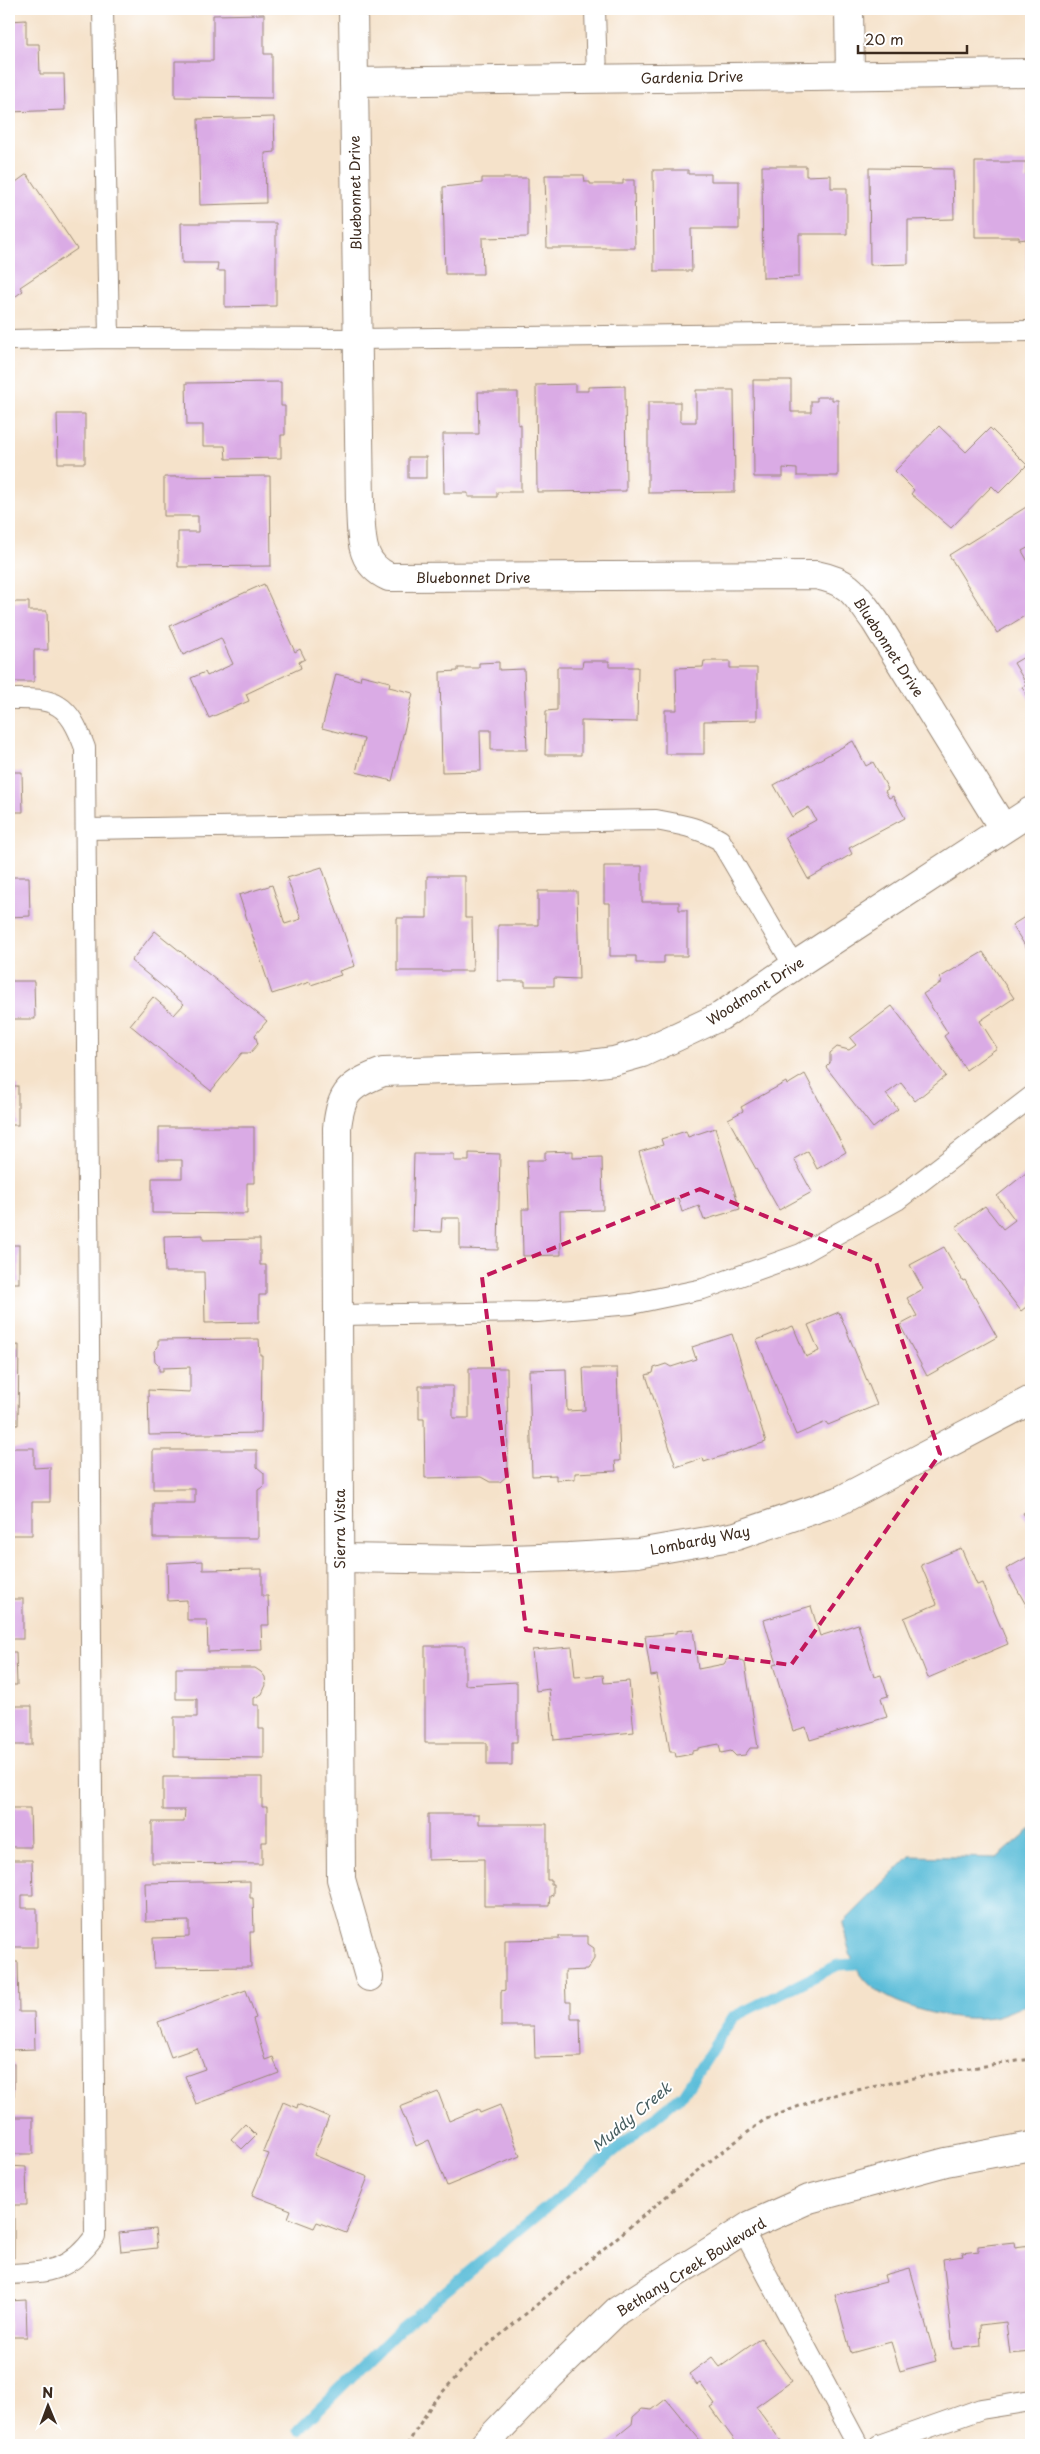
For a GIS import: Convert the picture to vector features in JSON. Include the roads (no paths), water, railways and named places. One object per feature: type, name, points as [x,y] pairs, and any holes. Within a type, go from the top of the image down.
[{"type":"street","name":"Bluebonnet Drive","points":[[353,9],[362,542],[367,560],[376,571],[389,577],[816,575],[837,580],[856,594],[875,621],[1003,828]]},
{"type":"street","points":[[850,9],[850,75]]},
{"type":"street","name":"Gardenia Drive","points":[[354,82],[1031,73]]},
{"type":"street","name":"Woodmont Drive","points":[[356,1083],[383,1072],[575,1066],[614,1061],[642,1054],[721,1016],[1031,811]]},
{"type":"street","name":"Sierra Vista","points":[[356,1083],[346,1095],[339,1109],[338,1128],[341,1879],[368,1976]]},
{"type":"street","name":"Lombardy Way","points":[[339,1558],[478,1560],[569,1557],[638,1552],[736,1536],[839,1501],[1031,1400]]},
{"type":"street","name":"Bethany Creek Boulevard","points":[[484,2445],[550,2376],[617,2311],[743,2230],[809,2199],[946,2162],[1031,2146]]},
{"type":"lane","points":[[103,9],[109,338]]},
{"type":"lane","points":[[596,9],[597,79]]},
{"type":"lane","points":[[9,340],[1028,333]]},
{"type":"lane","points":[[9,699],[46,700],[60,706],[76,725],[85,748],[95,2236],[83,2252],[64,2266],[36,2273],[9,2274]]},
{"type":"lane","points":[[86,829],[656,820],[682,825],[701,829],[720,840],[794,966]]},
{"type":"lane","points":[[339,1315],[537,1312],[630,1304],[703,1289],[801,1254],[897,1200],[1031,1098]]},
{"type":"lane","points":[[743,2230],[858,2445]]},
{"type":"lane","points":[[879,2445],[981,2409],[1031,2401]]},
{"type":"water","points":[[1031,1829],[1031,2003],[992,2017],[960,2017],[941,2015],[903,2004],[872,1987],[862,1976],[852,1958],[843,1923],[910,1856],[997,1858]]},
{"type":"waterway","name":"Muddy Creek","points":[[298,2430],[401,2328],[683,2094],[733,2017],[838,1965],[871,1963]]}]
